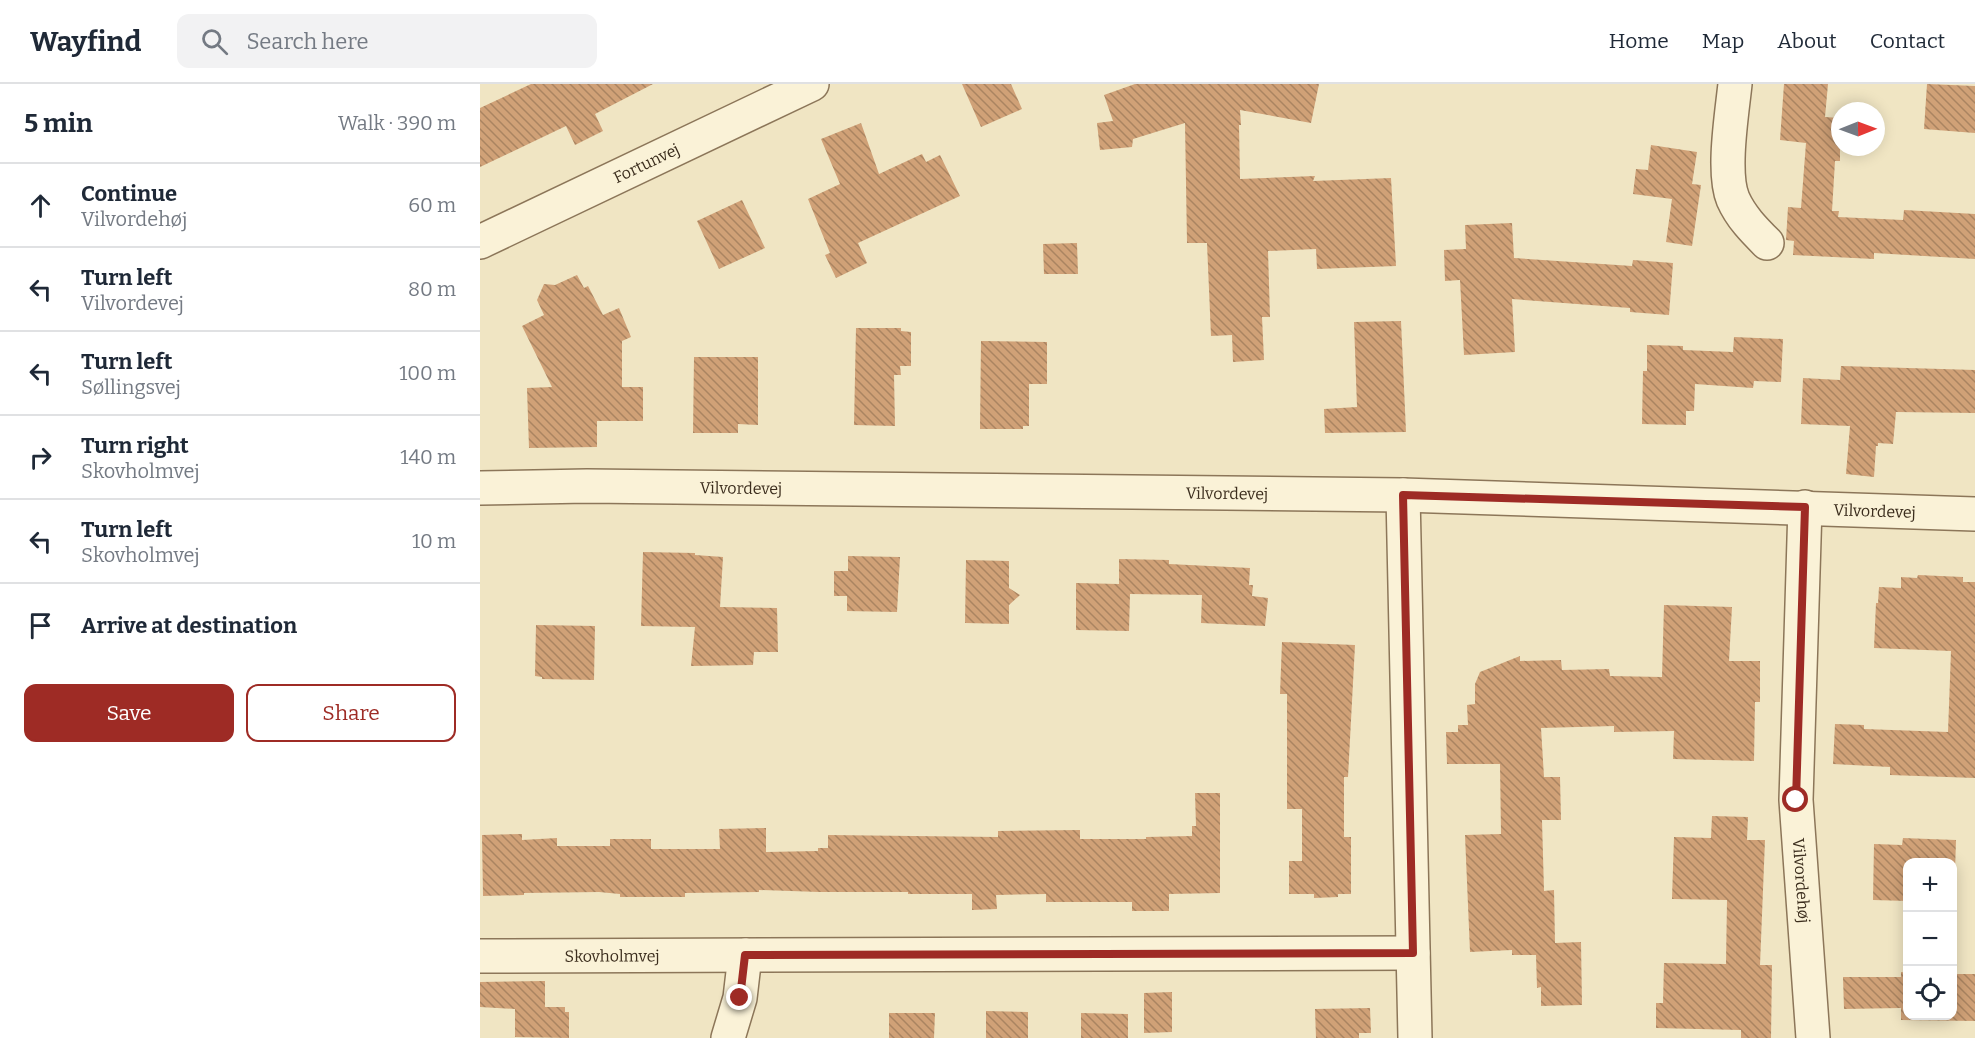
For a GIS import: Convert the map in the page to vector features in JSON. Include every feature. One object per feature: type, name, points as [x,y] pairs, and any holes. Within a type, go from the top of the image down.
[{"type":"street","name":"Fortunvej","points":[[480,242],[812,84]]},
{"type":"street","points":[[1735,84],[1727,159],[1732,198],[1749,225],[1767,243]]},
{"type":"street","name":"Vilvordevej","points":[[480,488],[587,486],[1403,495],[1975,514]]},
{"type":"street","points":[[1403,495],[1415,1038]]},
{"type":"street","name":"Vilvordehøj","points":[[1805,507],[1796,800],[1812,1038]]},
{"type":"street","name":"Skovholmvej","points":[[480,956],[1413,953]]},
{"type":"street","points":[[728,1038],[740,998],[745,955]]},
{"type":"building","points":[[531,84],[653,84],[595,114],[603,131],[575,145],[566,126],[480,167],[480,108]]},
{"type":"building","points":[[962,84],[1011,84],[1022,109],[981,127]]},
{"type":"building","points":[[1135,84],[1319,84],[1311,123],[1240,110],[1240,179],[1315,176],[1313,181],[1391,178],[1396,266],[1317,269],[1316,249],[1268,251],[1270,317],[1262,317],[1264,360],[1233,362],[1232,335],[1211,336],[1207,243],[1187,243],[1185,123],[1133,139],[1132,147],[1100,150],[1097,123],[1113,121],[1104,95]]},
{"type":"building","points":[[1784,84],[1828,84],[1825,117],[1831,117],[1831,156],[1840,156],[1840,161],[1835,161],[1832,211],[1839,211],[1838,217],[1903,220],[1904,210],[1975,214],[1975,259],[1874,253],[1874,259],[1793,255],[1794,241],[1786,240],[1788,207],[1801,208],[1806,143],[1780,140]]},
{"type":"building","points":[[1927,84],[1975,86],[1975,133],[1924,129]]},
{"type":"building","points":[[861,123],[879,174],[922,154],[926,162],[940,155],[960,196],[858,243],[867,263],[836,278],[825,255],[830,253],[808,199],[840,184],[821,139]]},
{"type":"building","points":[[1651,145],[1697,152],[1692,184],[1701,185],[1692,246],[1666,242],[1672,199],[1633,194],[1636,169],[1648,170]]},
{"type":"building","points":[[742,200],[765,248],[719,269],[697,221]]},
{"type":"building","points":[[1512,223],[1514,258],[1632,266],[1633,260],[1673,263],[1669,315],[1630,312],[1630,308],[1512,299],[1515,352],[1464,355],[1460,280],[1445,281],[1444,250],[1466,249],[1465,225]]},
{"type":"building","points":[[1077,243],[1078,274],[1044,274],[1043,244]]},
{"type":"building","points":[[577,275],[584,288],[588,286],[603,315],[619,308],[631,337],[622,341],[622,387],[643,387],[643,421],[597,421],[597,447],[529,448],[527,388],[552,387],[522,326],[544,315],[537,300],[544,284],[555,285]]},
{"type":"building","points":[[1401,321],[1406,432],[1325,433],[1324,409],[1357,407],[1354,322]]},
{"type":"building","points":[[856,328],[901,328],[901,331],[911,332],[911,366],[900,366],[901,375],[894,375],[895,426],[854,425]]},
{"type":"building","points":[[1734,337],[1783,339],[1781,382],[1754,381],[1753,388],[1695,384],[1694,411],[1686,411],[1686,425],[1642,424],[1643,371],[1647,371],[1647,345],[1683,346],[1683,350],[1733,352]]},
{"type":"building","points":[[981,341],[1047,342],[1047,384],[1029,384],[1029,426],[1023,426],[1023,429],[980,429]]},
{"type":"building","points":[[694,357],[758,357],[758,425],[738,424],[738,433],[693,433]]},
{"type":"building","points":[[1841,366],[1975,370],[1975,413],[1896,412],[1893,444],[1878,443],[1876,446],[1874,477],[1846,474],[1850,426],[1801,424],[1803,378],[1840,380]]},
{"type":"building","points":[[643,552],[695,553],[695,555],[723,557],[720,607],[777,608],[778,652],[754,652],[753,665],[691,666],[695,627],[641,626]]},
{"type":"building","points":[[848,556],[900,557],[897,612],[847,611],[847,596],[834,596],[834,571],[848,571]]},
{"type":"building","points":[[1119,559],[1169,560],[1169,564],[1250,568],[1249,585],[1253,585],[1252,596],[1268,598],[1265,626],[1201,623],[1202,595],[1130,594],[1129,631],[1076,630],[1076,583],[1119,584]]},
{"type":"building","points":[[966,560],[1009,561],[1009,588],[1020,595],[1009,605],[1009,624],[965,623]]},
{"type":"building","points":[[1918,575],[1963,577],[1963,582],[1975,582],[1975,778],[1890,775],[1890,767],[1833,764],[1835,724],[1864,725],[1864,729],[1948,732],[1951,651],[1874,648],[1879,587],[1901,588],[1901,577],[1917,578]]},
{"type":"building","points":[[1664,605],[1732,607],[1729,661],[1760,661],[1760,702],[1755,702],[1754,761],[1673,759],[1674,731],[1614,732],[1614,726],[1541,728],[1544,777],[1560,777],[1561,820],[1542,820],[1544,891],[1554,890],[1555,943],[1581,942],[1582,1005],[1541,1006],[1541,987],[1537,988],[1536,955],[1512,955],[1512,950],[1470,952],[1465,835],[1501,834],[1500,764],[1447,764],[1446,732],[1458,732],[1458,725],[1468,725],[1467,705],[1475,704],[1475,684],[1480,672],[1520,656],[1520,661],[1561,660],[1562,670],[1609,669],[1610,676],[1662,677]]},
{"type":"building","points":[[536,625],[595,626],[594,680],[542,679],[542,677],[535,676]]},
{"type":"building","points":[[1282,642],[1355,645],[1348,777],[1344,777],[1344,837],[1351,837],[1351,894],[1314,898],[1314,894],[1289,894],[1289,861],[1302,861],[1302,809],[1287,809],[1287,694],[1280,694]]},
{"type":"building","points":[[1195,793],[1220,793],[1220,893],[1169,894],[1169,911],[1132,911],[1132,902],[1046,902],[1046,894],[996,895],[997,909],[972,910],[972,894],[908,894],[908,892],[759,890],[759,892],[685,893],[685,897],[620,897],[620,894],[599,892],[483,896],[482,835],[522,834],[522,840],[557,838],[557,846],[610,846],[610,839],[651,839],[651,849],[720,849],[719,829],[766,828],[766,852],[818,851],[818,848],[828,848],[828,835],[998,837],[998,831],[1080,830],[1080,839],[1146,839],[1146,837],[1192,836],[1192,826],[1196,826]]},
{"type":"building","points":[[1712,816],[1748,817],[1747,840],[1765,840],[1760,965],[1772,965],[1771,1038],[1741,1038],[1741,1030],[1656,1028],[1656,1003],[1663,1003],[1664,963],[1726,964],[1727,900],[1672,899],[1674,837],[1711,838]]},
{"type":"building","points":[[1903,838],[1956,840],[1955,858],[1903,858],[1903,901],[1873,900],[1874,844],[1902,845]]},
{"type":"building","points":[[1901,972],[1903,972],[1903,1020],[1957,1020],[1957,974],[1975,974],[1975,1021],[1901,1020],[1901,1008],[1844,1009],[1843,977],[1901,977]]},
{"type":"building","points":[[545,981],[545,1007],[565,1007],[565,1012],[569,1012],[569,1038],[515,1037],[515,1009],[480,1007],[480,982]]},
{"type":"building","points":[[1172,992],[1172,1032],[1144,1033],[1144,993]]},
{"type":"building","points":[[1370,1008],[1371,1033],[1359,1033],[1359,1038],[1316,1038],[1315,1009]]},
{"type":"building","points":[[986,1011],[1028,1012],[1028,1038],[986,1038]]},
{"type":"building","points":[[889,1013],[935,1013],[934,1038],[889,1038]]},
{"type":"building","points":[[1081,1013],[1128,1014],[1128,1038],[1081,1038]]},
{"type":"route","points":[[740,998],[745,955],[1413,953],[1403,495],[1805,507],[1796,800]]}]
